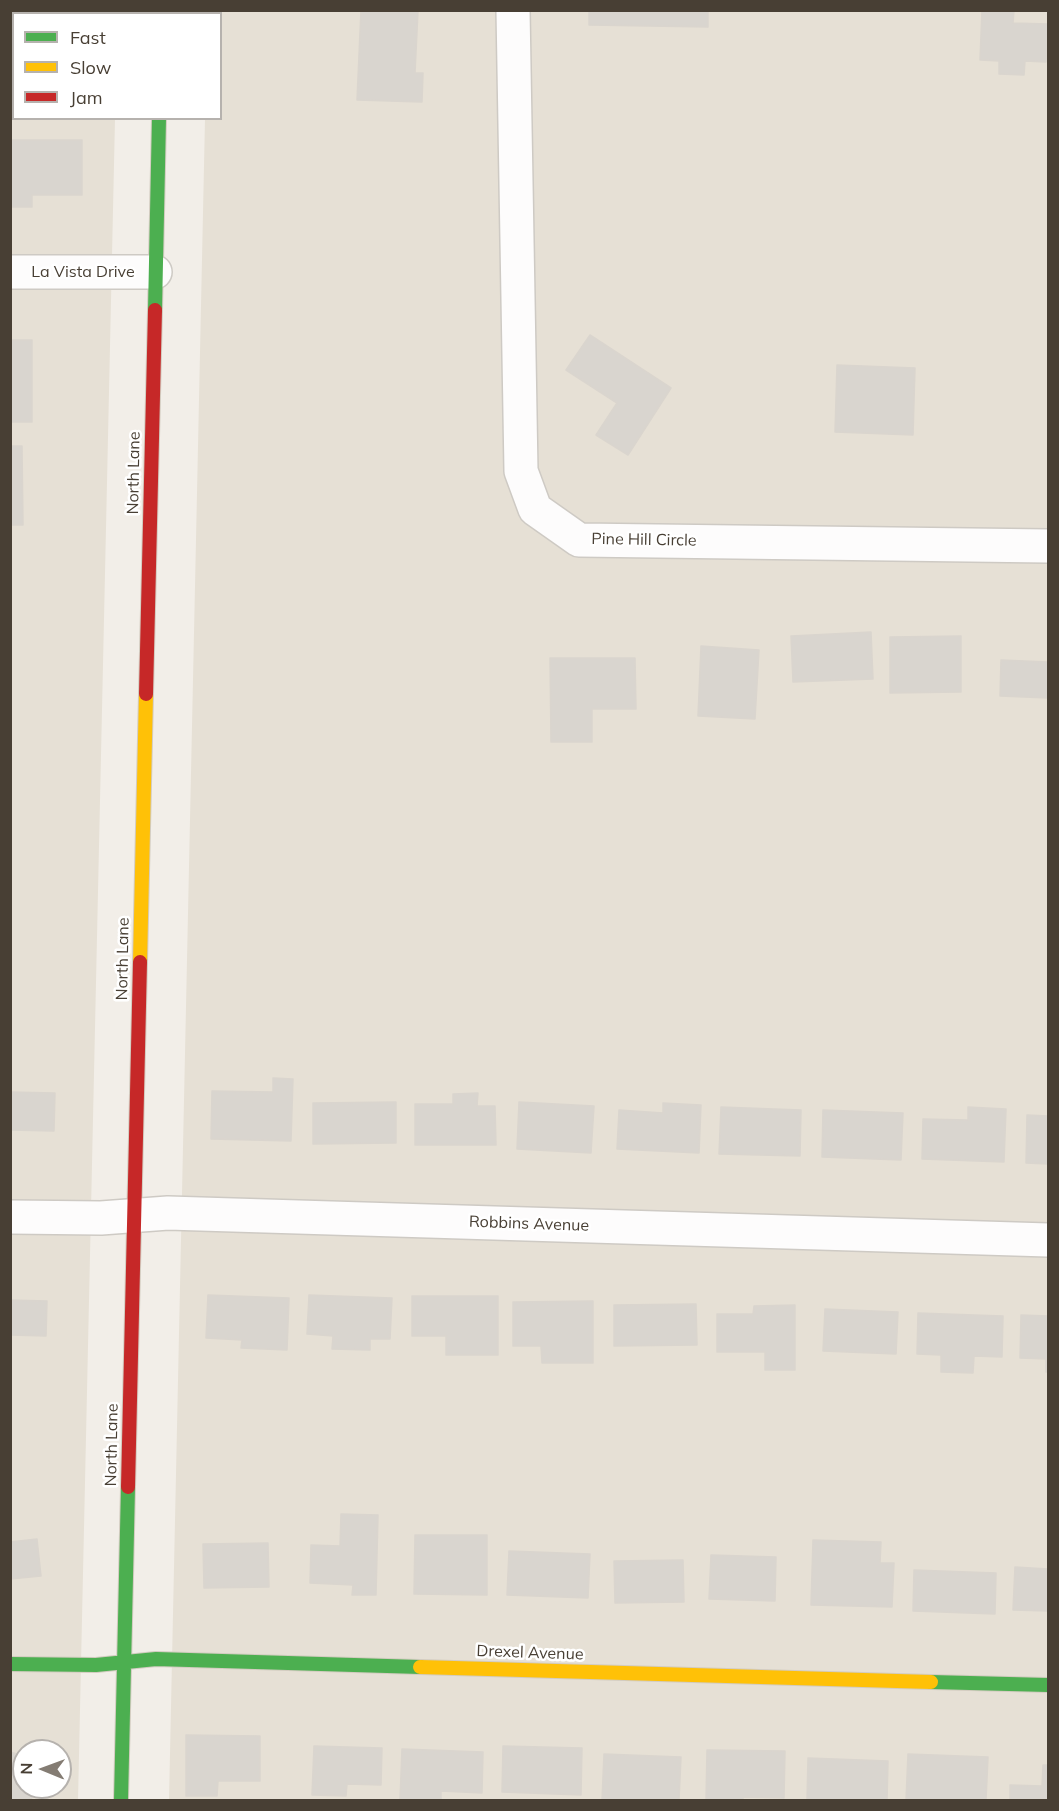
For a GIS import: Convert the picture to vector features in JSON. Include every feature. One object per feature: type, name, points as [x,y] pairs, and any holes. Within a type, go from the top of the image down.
[{"type":"street","name":"Pine Hill Circle","points":[[513,10],[521,471],[535,509],[579,540],[1048,546]]},
{"type":"street","name":"North Lane","points":[[121,1800],[159,120]]},
{"type":"street","name":"La Vista Drive","points":[[10,272],[155,272]]},
{"type":"street","name":"Robbins Avenue","points":[[10,1217],[180,1214],[1048,1240]]},
{"type":"street","name":"Drexel Avenue","points":[[10,1664],[96,1665],[156,1659],[1048,1685]]},
{"type":"shaded area","points":[[11,11],[118,11],[12,12],[12,120],[115,120],[78,1800],[11,1800]]},
{"type":"shaded area","points":[[1048,11],[1048,1800],[169,1800],[205,120],[222,120],[222,12],[207,12]]},
{"type":"building","points":[[361,10],[418,11],[415,73],[423,73],[422,102],[357,100]]},
{"type":"building","points":[[589,10],[708,10],[708,27],[589,25]]},
{"type":"building","points":[[982,10],[1014,10],[1013,23],[1048,24],[1046,62],[1025,61],[1024,75],[999,74],[999,61],[980,60]]},
{"type":"building","points":[[10,140],[82,140],[82,195],[32,195],[32,207],[10,207]]},
{"type":"building","points":[[590,335],[671,388],[628,455],[596,435],[617,403],[566,370]]},
{"type":"building","points":[[10,340],[32,340],[32,422],[10,422]]},
{"type":"building","points":[[837,365],[915,368],[913,435],[835,432]]},
{"type":"building","points":[[10,446],[22,446],[23,525],[10,525]]},
{"type":"building","points":[[871,632],[873,679],[793,682],[791,636]]},
{"type":"building","points":[[961,636],[961,692],[890,693],[890,637]]},
{"type":"building","points":[[701,646],[759,650],[755,719],[698,716]]},
{"type":"building","points":[[550,658],[635,658],[636,709],[592,709],[592,742],[551,742]]},
{"type":"building","points":[[1001,660],[1048,662],[1048,698],[1000,696]]},
{"type":"building","points":[[273,1078],[293,1079],[291,1141],[211,1139],[212,1091],[273,1092]]},
{"type":"building","points":[[10,1092],[55,1093],[54,1131],[10,1130]]},
{"type":"building","points":[[478,1093],[477,1106],[495,1106],[496,1145],[415,1145],[415,1104],[453,1104],[453,1094]]},
{"type":"building","points":[[396,1102],[396,1143],[313,1144],[313,1103]]},
{"type":"building","points":[[519,1102],[594,1106],[591,1153],[517,1149]]},
{"type":"building","points":[[663,1103],[701,1105],[699,1153],[617,1149],[619,1110],[663,1113]]},
{"type":"building","points":[[721,1107],[801,1110],[800,1156],[719,1154]]},
{"type":"building","points":[[968,1107],[1006,1109],[1004,1162],[922,1159],[923,1119],[968,1120]]},
{"type":"building","points":[[823,1110],[903,1113],[901,1160],[822,1157]]},
{"type":"building","points":[[1027,1115],[1048,1116],[1048,1164],[1026,1163]]},
{"type":"building","points":[[208,1295],[289,1298],[287,1350],[241,1348],[242,1340],[206,1338]]},
{"type":"building","points":[[309,1295],[392,1298],[390,1339],[370,1339],[370,1350],[332,1349],[333,1336],[307,1334]]},
{"type":"building","points":[[412,1296],[498,1296],[498,1355],[446,1355],[446,1336],[412,1336]]},
{"type":"building","points":[[10,1300],[47,1301],[46,1336],[10,1335]]},
{"type":"building","points":[[593,1301],[593,1363],[542,1363],[541,1346],[513,1346],[513,1302]]},
{"type":"building","points":[[696,1304],[697,1345],[614,1346],[614,1305]]},
{"type":"building","points":[[795,1305],[795,1370],[765,1370],[765,1352],[717,1352],[717,1314],[753,1314],[754,1306]]},
{"type":"building","points":[[825,1309],[898,1312],[896,1354],[823,1351]]},
{"type":"building","points":[[918,1313],[1003,1316],[1002,1357],[974,1356],[973,1373],[941,1372],[941,1355],[917,1354]]},
{"type":"building","points":[[1021,1315],[1048,1316],[1048,1372],[1046,1372],[1046,1359],[1020,1358]]},
{"type":"building","points":[[341,1514],[378,1515],[376,1595],[352,1595],[353,1585],[310,1583],[311,1545],[340,1546]]},
{"type":"building","points":[[415,1535],[487,1535],[487,1595],[414,1594]]},
{"type":"building","points":[[37,1539],[41,1576],[10,1579],[10,1542]]},
{"type":"building","points":[[813,1540],[881,1542],[880,1563],[894,1563],[892,1607],[811,1605]]},
{"type":"building","points":[[268,1543],[269,1587],[204,1588],[203,1544]]},
{"type":"building","points":[[509,1551],[590,1554],[588,1598],[507,1595]]},
{"type":"building","points":[[711,1555],[776,1557],[775,1601],[709,1599]]},
{"type":"building","points":[[683,1560],[684,1602],[615,1603],[614,1561]]},
{"type":"building","points":[[1015,1567],[1048,1569],[1048,1611],[1013,1610]]},
{"type":"building","points":[[914,1570],[996,1573],[995,1614],[913,1611]]},
{"type":"building","points":[[186,1735],[260,1736],[260,1781],[218,1781],[217,1796],[186,1796]]},
{"type":"building","points":[[314,1746],[382,1748],[381,1785],[347,1784],[346,1796],[312,1795]]},
{"type":"building","points":[[503,1746],[582,1748],[581,1795],[502,1792]]},
{"type":"building","points":[[402,1749],[483,1752],[482,1793],[441,1791],[441,1800],[400,1800]]},
{"type":"building","points":[[707,1750],[785,1751],[784,1798],[743,1797],[743,1800],[706,1800]]},
{"type":"building","points":[[10,1752],[12,1753],[12,1799],[31,1799],[10,1800]]},
{"type":"building","points":[[604,1754],[681,1757],[679,1800],[602,1800]]},
{"type":"building","points":[[908,1754],[988,1757],[986,1800],[906,1800]]},
{"type":"building","points":[[808,1758],[888,1761],[887,1800],[807,1800]]},
{"type":"building","points":[[1043,1765],[1048,1765],[1048,1800],[1010,1800],[1010,1785],[1042,1786]]},
{"type":"traffic: fast","points":[[155,310],[159,120]]},
{"type":"traffic: fast","points":[[121,1800],[128,1487]]},
{"type":"traffic: fast","points":[[10,1664],[96,1665],[156,1659],[420,1667]]},
{"type":"traffic: fast","points":[[931,1682],[1048,1685]]},
{"type":"traffic: slow","points":[[140,962],[146,694]]},
{"type":"traffic: slow","points":[[420,1667],[931,1682]]},
{"type":"traffic: jam","points":[[146,694],[155,310]]},
{"type":"traffic: jam","points":[[128,1487],[140,962]]}]
